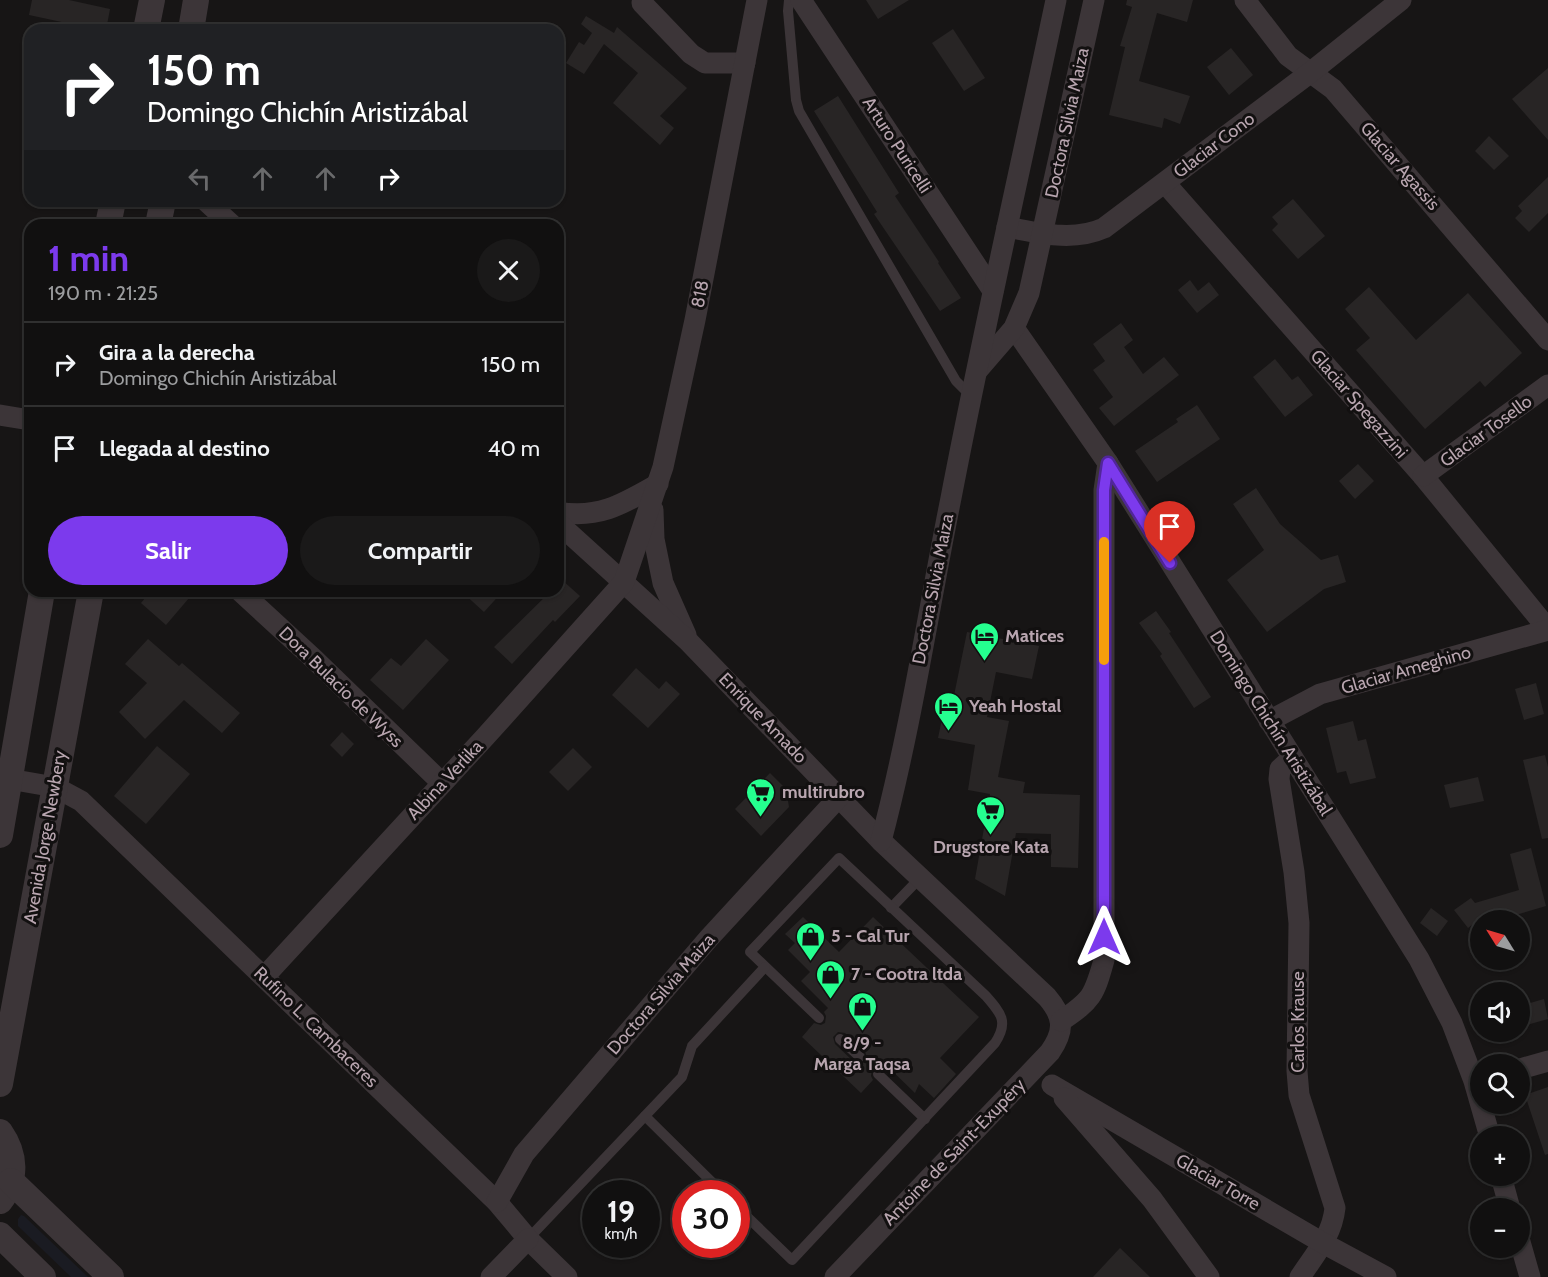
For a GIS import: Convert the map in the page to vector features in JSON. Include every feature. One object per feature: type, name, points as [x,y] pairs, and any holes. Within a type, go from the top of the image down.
[{"type":"street","points":[[147,24],[152,0]]},
{"type":"street","points":[[192,24],[196,0]]},
{"type":"street","name":"818","points":[[624,582],[663,467],[695,320],[757,0]]},
{"type":"street","name":"Arturo Puricelli","points":[[801,0],[993,291]]},
{"type":"street","name":"Doctora Silvia Maiza","points":[[881,841],[897,783],[976,371],[1056,0]]},
{"type":"street","name":"Doctora Silvia Maiza","points":[[976,371],[1014,328],[1029,293],[1094,0]]},
{"type":"street","name":"Glaciar Agassis","points":[[1245,0],[1288,56],[1334,89],[1548,340]]},
{"type":"street","name":"Glaciar Cono","points":[[1007,227],[1079,236],[1092,234],[1104,228],[1311,72],[1401,0]]},
{"type":"street","points":[[642,3],[691,54],[705,63],[745,63]]},
{"type":"street","name":"Glaciar Spegazzini","points":[[1165,183],[1423,476],[1548,629]]},
{"type":"street","points":[[212,207],[226,219]]},
{"type":"street","name":"Domingo Chichín Aristizábal","points":[[1014,328],[1108,463],[1432,983],[1470,1064]]},
{"type":"street","name":"Glaciar Tosello","points":[[1423,476],[1548,385]]},
{"type":"street","points":[[0,415],[24,419]]},
{"type":"street","points":[[1061,1021],[1081,1007],[1095,991],[1104,960],[1104,490],[1108,463]]},
{"type":"street","points":[[564,513],[580,516],[601,511],[655,491],[654,539],[663,583],[688,641]]},
{"type":"street","name":"Enrique Amado","points":[[564,528],[688,641],[881,841],[1047,998],[1059,1013],[1061,1021]]},
{"type":"street","name":"Albina Verlika","points":[[264,977],[624,582]]},
{"type":"street","points":[[0,835],[41,597]]},
{"type":"street","name":"Avenida Jorge Newbery","points":[[0,1084],[90,597]]},
{"type":"street","name":"Dora Bulacio de Wyss","points":[[247,597],[442,783]]},
{"type":"street","name":"Glaciar Ameghino","points":[[1269,722],[1320,694],[1548,629]]},
{"type":"street","name":"Carlos Krause","points":[[1292,758],[1280,769],[1279,779],[1294,872],[1299,923],[1297,1071],[1299,1095],[1335,1208],[1333,1224],[1300,1277]]},
{"type":"street","name":"Rufino L. Cambaceres","points":[[9,779],[55,787],[81,801],[497,1202],[528,1239],[567,1277]]},
{"type":"street","name":"Doctora Silvia Maiza","points":[[497,1202],[524,1154],[709,938],[839,797]]},
{"type":"street","name":"Antoine de Saint-Exupéry","points":[[835,1277],[1036,1067],[1056,1044],[1061,1021]]},
{"type":"street","points":[[1530,1066],[1548,1061]]},
{"type":"street","points":[[1036,1067],[1152,1199],[1209,1277]]},
{"type":"street","name":"Glaciar Torre","points":[[1052,1085],[1323,1243],[1386,1277]]},
{"type":"street","points":[[0,1132],[13,1160],[6,1191],[111,1277]]},
{"type":"street","points":[[0,1235],[43,1277]]},
{"type":"street","points":[[491,1277],[528,1239]]},
{"type":"street","points":[[1525,1258],[1530,1277]]},
{"type":"lane","points":[[789,0],[796,100],[799,111],[956,381],[971,397]]},
{"type":"lane","points":[[750,1220],[792,1260],[995,1043],[1002,1031],[1003,1021],[997,1008],[986,996],[838,858],[750,952],[819,1018]]},
{"type":"lane","points":[[891,908],[920,878]]},
{"type":"lane","points":[[528,1239],[682,1077],[692,1046],[765,967]]},
{"type":"lane","points":[[840,1039],[860,1057]]},
{"type":"lane","points":[[878,1074],[924,1119]]},
{"type":"lane","points":[[645,1116],[710,1180]]},
{"type":"shaded area","points":[[21,1215],[88,1277],[71,1277],[18,1226],[18,1219]]},
{"type":"building","points":[[32,0],[69,0],[110,9],[107,24],[71,24],[29,15]]},
{"type":"building","points":[[866,0],[909,0],[878,19]]},
{"type":"building","points":[[1127,0],[1193,0],[1187,22],[1157,13],[1139,81],[1190,96],[1180,124],[1164,118],[1162,128],[1109,115],[1125,47],[1120,46],[1132,7],[1126,5]]},
{"type":"building","points":[[586,16],[614,33],[617,27],[687,88],[660,116],[674,128],[660,145],[613,103],[638,73],[604,44],[584,74],[566,63],[579,42],[584,45],[592,33],[581,24]]},
{"type":"building","points":[[953,29],[985,78],[964,91],[932,43]]},
{"type":"building","points":[[1231,48],[1253,75],[1229,95],[1207,67]]},
{"type":"building","points":[[1548,68],[1548,140],[1512,99]]},
{"type":"building","points":[[838,96],[899,193],[895,196],[961,298],[940,311],[874,214],[877,212],[814,111]]},
{"type":"building","points":[[1489,136],[1509,156],[1494,170],[1475,151]]},
{"type":"building","points":[[1548,177],[1548,213],[1529,232],[1515,218],[1522,211],[1518,206]]},
{"type":"building","points":[[1293,199],[1325,236],[1298,259],[1272,230],[1278,224],[1272,217]]},
{"type":"building","points":[[1190,280],[1198,291],[1209,282],[1219,295],[1197,313],[1178,290]]},
{"type":"building","points":[[1369,287],[1416,340],[1468,293],[1522,353],[1485,387],[1480,381],[1425,429],[1356,350],[1370,338],[1345,309]]},
{"type":"building","points":[[1121,323],[1133,340],[1124,347],[1143,374],[1164,357],[1179,375],[1114,426],[1099,408],[1113,397],[1093,370],[1105,361],[1093,344]]},
{"type":"building","points":[[1275,359],[1292,380],[1298,376],[1313,395],[1285,417],[1253,377]]},
{"type":"building","points":[[1197,405],[1220,439],[1157,482],[1135,451],[1178,422],[1176,419]]},
{"type":"building","points":[[1358,464],[1374,481],[1355,499],[1339,481]]},
{"type":"building","points":[[1256,488],[1280,524],[1321,560],[1338,555],[1346,582],[1324,589],[1267,632],[1227,580],[1264,550],[1233,504]]},
{"type":"building","points":[[564,582],[580,596],[555,622],[553,620],[512,664],[494,647],[545,597],[564,597]]},
{"type":"building","points":[[146,597],[190,597],[166,625],[141,603]]},
{"type":"building","points":[[468,597],[498,597],[484,612]]},
{"type":"building","points":[[1156,611],[1211,697],[1194,708],[1160,656],[1162,654],[1139,623]]},
{"type":"building","points":[[967,632],[1039,646],[1032,679],[996,672],[987,717],[1009,721],[998,777],[1025,782],[1023,793],[1080,795],[1078,868],[1051,867],[1051,834],[1016,833],[1005,896],[975,879],[990,794],[968,790],[975,745],[938,738],[943,714],[950,715]]},
{"type":"building","points":[[148,639],[179,666],[182,663],[240,713],[222,733],[184,700],[145,739],[119,712],[147,683],[125,664]]},
{"type":"building","points":[[426,639],[449,660],[403,710],[370,680],[391,658],[401,666]]},
{"type":"building","points":[[636,668],[659,689],[666,681],[680,694],[648,728],[612,695]]},
{"type":"building","points":[[1536,683],[1544,714],[1524,720],[1515,689]]},
{"type":"building","points":[[1353,721],[1358,741],[1366,739],[1376,778],[1350,784],[1346,771],[1337,773],[1326,728]]},
{"type":"building","points":[[342,732],[354,744],[342,757],[330,745]]},
{"type":"building","points":[[157,746],[190,774],[146,824],[114,796]]},
{"type":"building","points":[[573,748],[592,767],[568,791],[549,772]]},
{"type":"building","points":[[1545,755],[1548,767],[1548,838],[1542,839],[1523,760]]},
{"type":"building","points":[[770,773],[786,789],[789,807],[761,836],[735,809]]},
{"type":"building","points":[[1478,777],[1484,801],[1450,808],[1444,785]]},
{"type":"building","points":[[1531,848],[1546,906],[1530,911],[1470,910],[1470,926],[1468,928],[1454,910],[1471,898],[1475,903],[1519,890],[1510,854]]},
{"type":"building","points":[[1431,908],[1448,921],[1437,936],[1420,923]]},
{"type":"building","points":[[803,917],[839,952],[873,917],[979,1017],[940,1058],[956,1074],[934,1098],[919,1084],[915,1093],[886,1065],[883,1069],[876,1067],[872,1069],[873,1080],[861,1093],[802,1037],[814,1023],[821,1025],[825,1023],[824,1012],[828,1008],[801,981],[810,972],[788,950],[795,943],[785,934]],"holes":[[[838,1032],[845,1033],[865,1051],[867,1058],[865,1062],[855,1063],[835,1044],[833,1037]]]},
{"type":"building","points":[[1544,999],[1548,1019],[1530,1024],[1530,1003]]},
{"type":"building","points":[[1548,1087],[1548,1154],[1545,1155],[1530,1110],[1530,1093]]},
{"type":"building","points":[[1120,1248],[1150,1277],[1093,1277]]},
{"type":"slow traffic","points":[[1104,542],[1104,660]]},
{"type":"place","name":"Matices","points":[[984,662]]},
{"type":"place","name":"Yeah Hostal","points":[[948,732]]},
{"type":"place","name":"multirubro","points":[[761,818]]},
{"type":"place","name":"Drugstore Kata","points":[[991,836]]},
{"type":"place","name":"5 - Cal Tur","points":[[810,962]]},
{"type":"place","name":"7 - Cootra ltda","points":[[830,1000]]},
{"type":"place","name":"8/9 - Marga Taqsa","points":[[862,1032]]},
{"type":"route","points":[[1104,937],[1104,490],[1108,463],[1170,563]]}]
